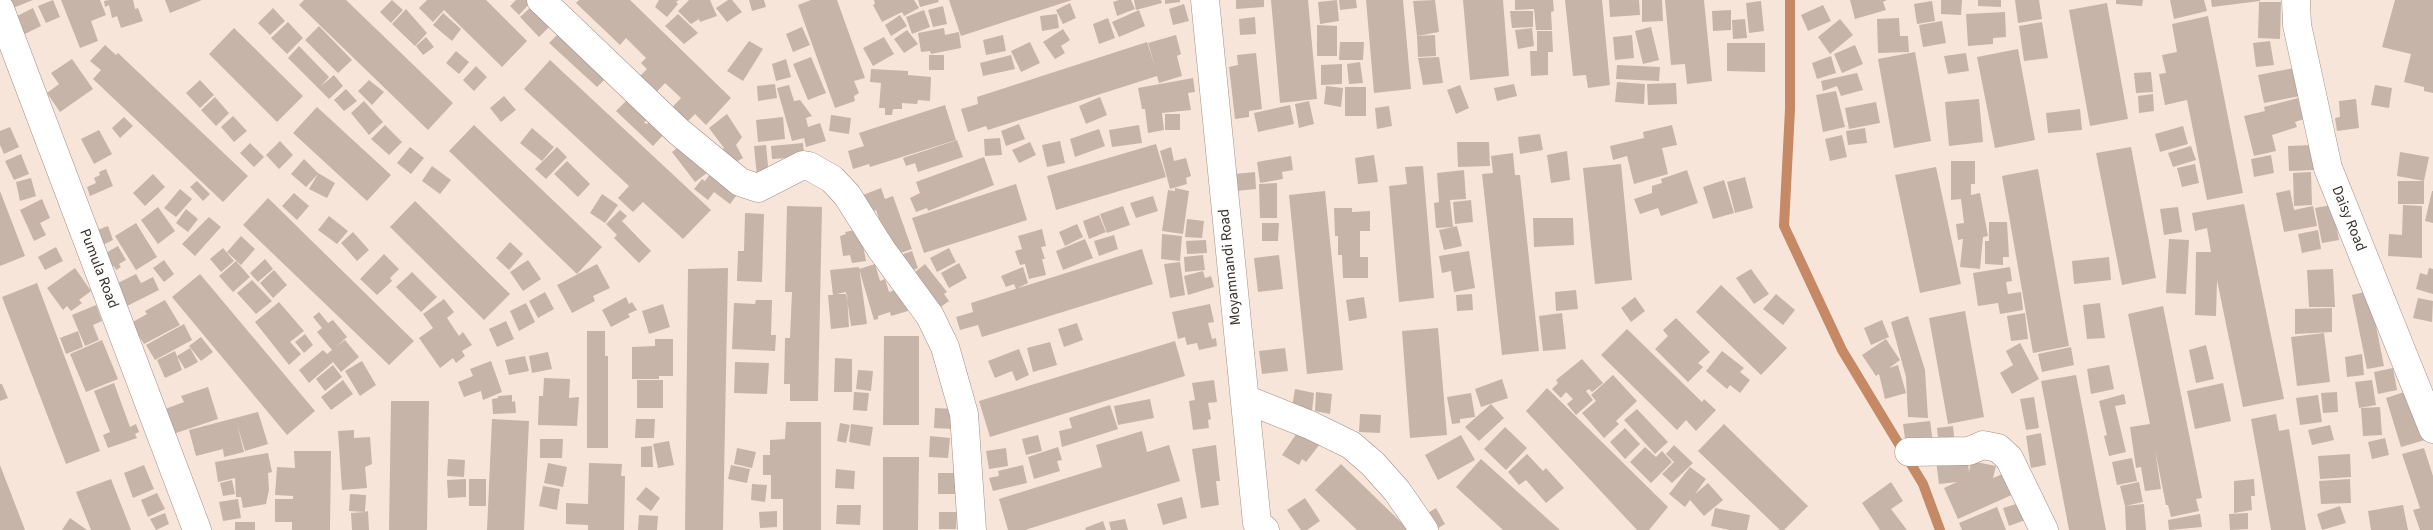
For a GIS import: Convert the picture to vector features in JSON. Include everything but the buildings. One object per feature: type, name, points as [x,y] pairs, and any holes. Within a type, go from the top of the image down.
[{"type":"street","points":[[541,0],[678,131],[740,182],[758,188],[803,165],[810,166],[832,179],[847,195],[881,249],[930,316],[944,347],[964,414],[972,530]]},
{"type":"street","name":"Moyamnandi Road","points":[[1205,0],[1245,399],[1253,528]]},
{"type":"street","name":"Daisy Road","points":[[2296,0],[2297,25],[2328,168],[2433,429]]},
{"type":"street","name":"Pumula Road","points":[[0,9],[197,530]]},
{"type":"street","points":[[1245,399],[1310,424],[1351,444],[1373,464],[1397,491],[1424,530]]},
{"type":"street","points":[[1909,452],[1969,451],[1982,445],[1998,448],[2009,458],[2044,530]]},
{"type":"waterway","points":[[1790,0],[1790,109],[1784,226],[1842,350],[1923,484],[1940,530]]}]
